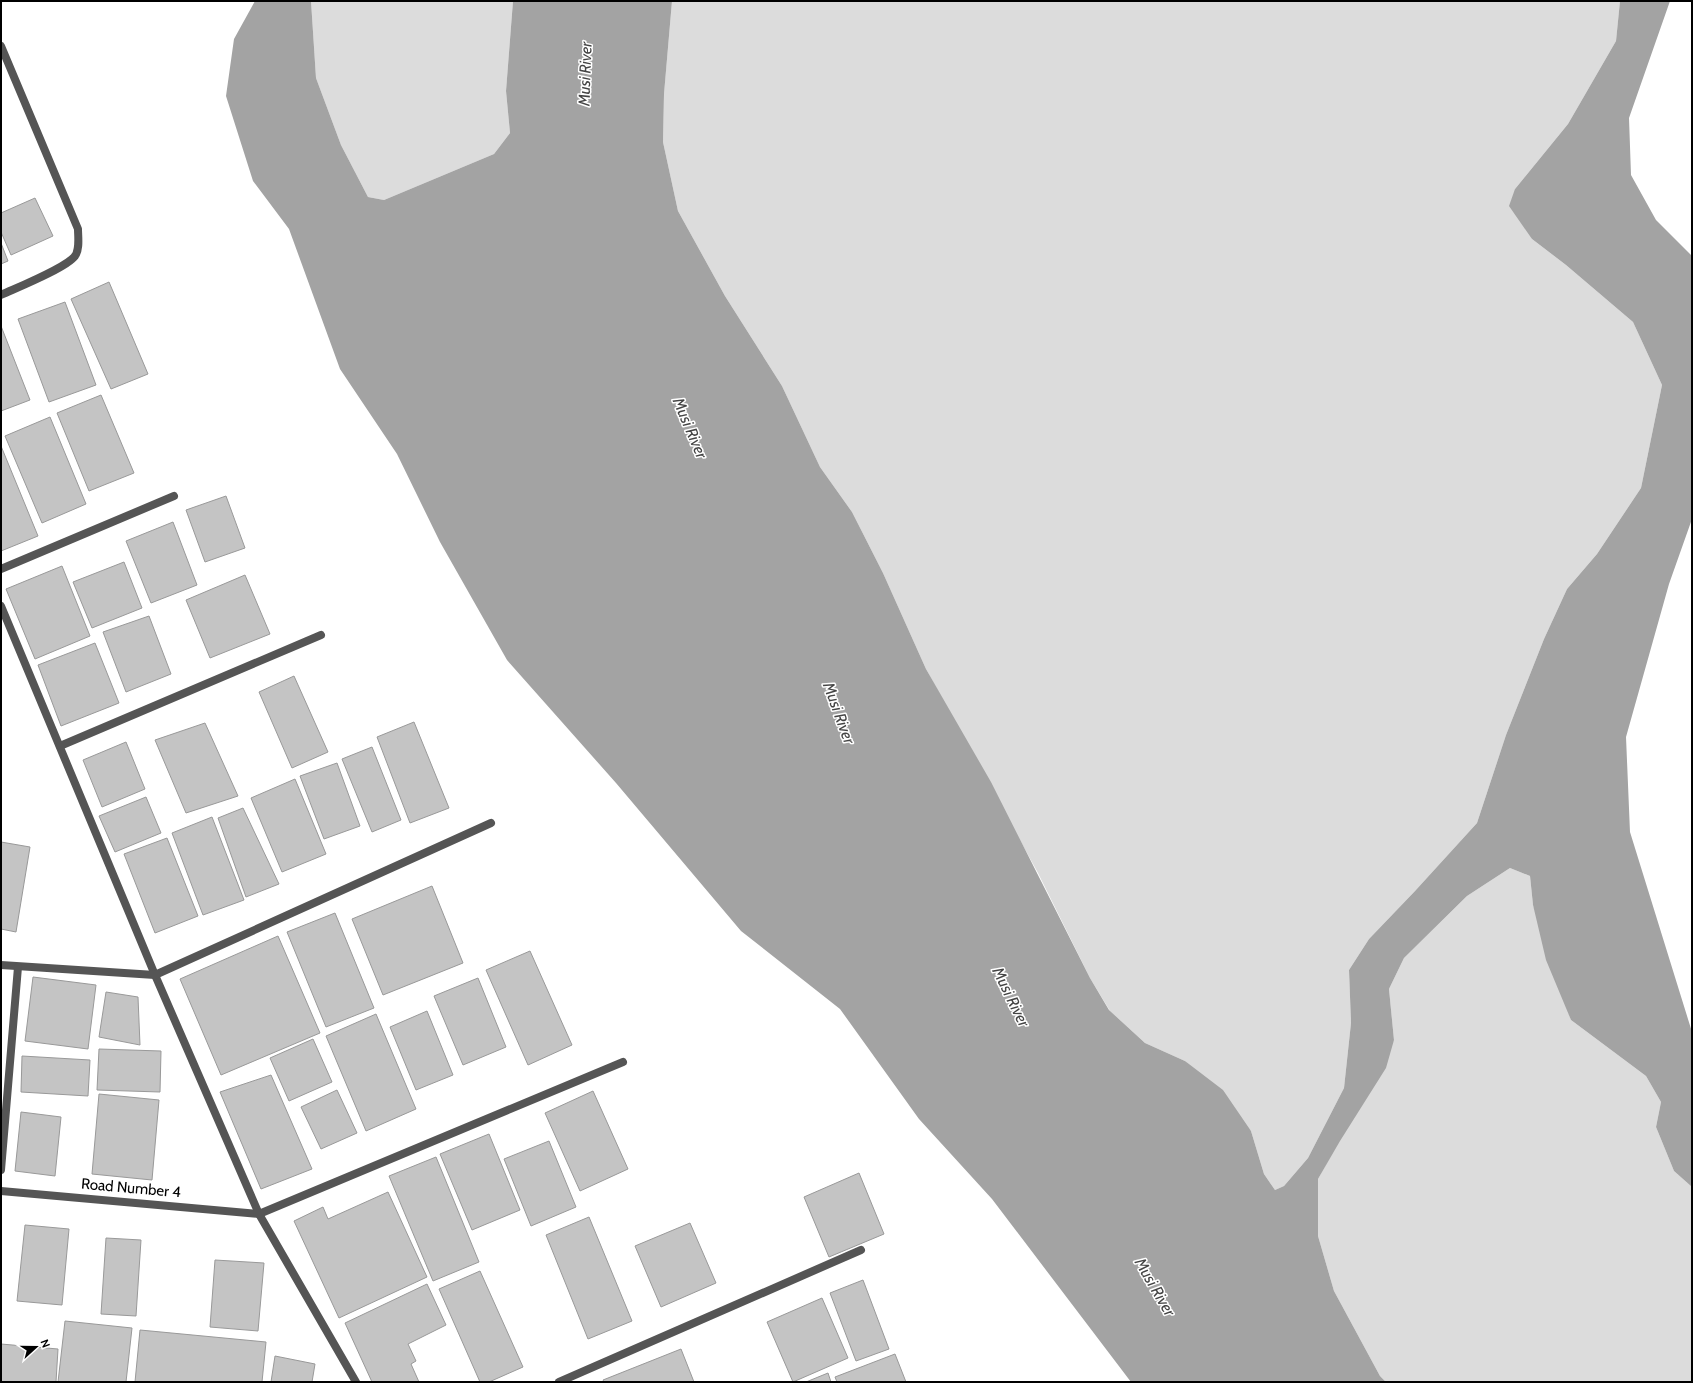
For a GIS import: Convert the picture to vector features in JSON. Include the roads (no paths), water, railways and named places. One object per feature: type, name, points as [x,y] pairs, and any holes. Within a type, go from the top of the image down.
[{"type":"street","points":[[1,46],[78,229],[78,244],[75,256],[59,268],[1,295]]},
{"type":"street","points":[[1,569],[174,496]]},
{"type":"street","points":[[1,606],[155,975],[259,1214],[356,1382]]},
{"type":"street","points":[[60,746],[321,634]]},
{"type":"street","points":[[1,965],[155,975],[491,823]]},
{"type":"street","points":[[1,1170],[18,967]]},
{"type":"street","points":[[259,1214],[623,1062]]},
{"type":"street","name":"Road Number 4","points":[[1,1191],[259,1214]]},
{"type":"street","points":[[559,1382],[861,1250]]},
{"type":"water","name":"Musi River","points":[[255,1],[311,1],[316,78],[341,145],[368,197],[384,200],[494,154],[510,133],[506,91],[513,1],[672,1],[664,94],[663,142],[678,211],[725,296],[782,386],[820,467],[852,512],[883,573],[926,669],[991,782],[1090,978],[1109,1010],[1145,1043],[1185,1061],[1223,1090],[1251,1131],[1264,1174],[1275,1190],[1284,1186],[1308,1158],[1344,1088],[1351,1023],[1349,970],[1369,939],[1477,823],[1506,735],[1544,639],[1567,589],[1597,554],[1641,488],[1662,385],[1633,322],[1566,265],[1532,239],[1509,206],[1515,189],[1568,124],[1616,41],[1620,1],[1670,1],[1629,118],[1631,175],[1656,220],[1692,256],[1692,519],[1669,584],[1626,737],[1630,832],[1692,1032],[1692,1187],[1674,1171],[1656,1127],[1661,1102],[1646,1076],[1571,1020],[1546,960],[1533,905],[1530,876],[1510,868],[1467,896],[1404,958],[1389,989],[1394,1040],[1386,1068],[1318,1179],[1318,1236],[1334,1291],[1380,1376],[1386,1382],[1131,1382],[992,1199],[919,1119],[840,1009],[741,931],[616,783],[507,660],[440,542],[397,454],[340,369],[289,229],[253,181],[226,96],[234,39]]}]
